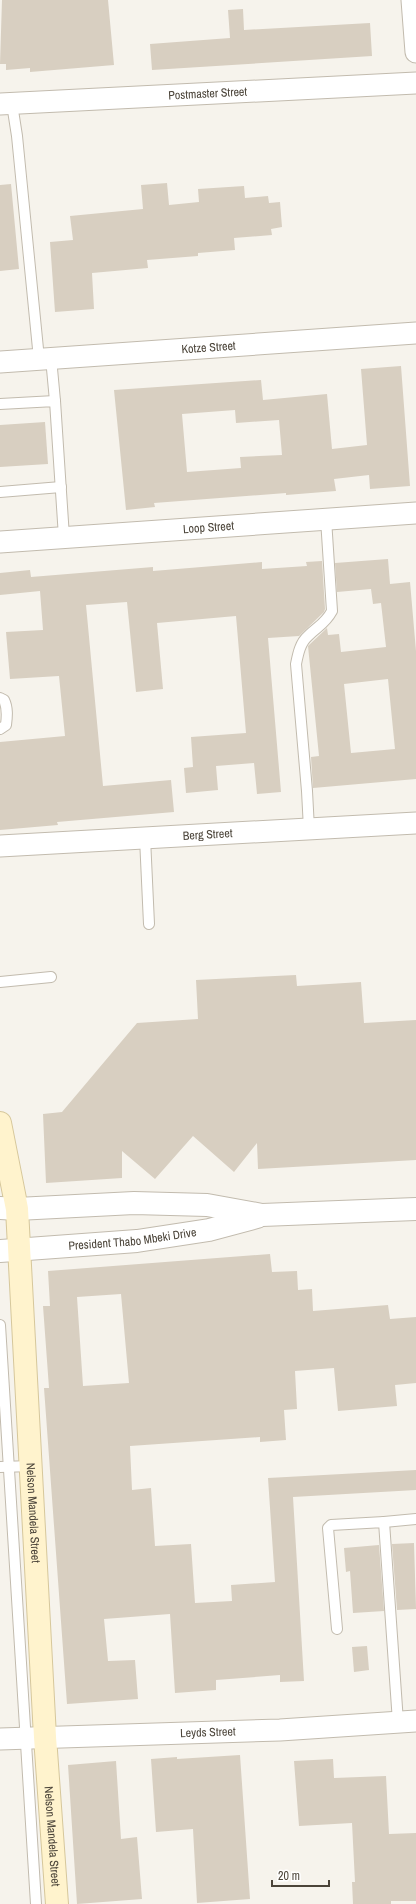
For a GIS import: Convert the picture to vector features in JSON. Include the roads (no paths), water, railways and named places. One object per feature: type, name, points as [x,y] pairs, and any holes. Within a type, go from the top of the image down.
[{"type":"main road","name":"Nelson Mandela Street","points":[[0,1123],[8,1209],[9,1250],[32,1466],[35,1737],[57,1904]]},
{"type":"street","points":[[412,0],[416,52]]},
{"type":"street","name":"Postmaster Street","points":[[6,104],[416,83]]},
{"type":"street","name":"Kotze Street","points":[[0,362],[416,333]]},
{"type":"street","name":"Loop Street","points":[[0,542],[416,513]]},
{"type":"street","name":"Berg Street","points":[[0,846],[416,823]]},
{"type":"street","name":"President Thabo Mbeki Drive","points":[[8,1209],[134,1203],[207,1205],[262,1215],[416,1209]]},
{"type":"street","name":"President Thabo Mbeki Drive","points":[[9,1250],[144,1240],[210,1230],[262,1215]]},
{"type":"street","name":"Leyds Street","points":[[0,1739],[280,1730],[407,1722]]},
{"type":"lane","points":[[6,104],[17,136],[45,359],[55,401],[64,537]]},
{"type":"lane","points":[[0,404],[55,401]]},
{"type":"lane","points":[[0,492],[61,487]]},
{"type":"lane","points":[[309,829],[296,664],[299,649],[307,636],[326,622],[332,611],[326,519]]},
{"type":"lane","points":[[0,698],[4,700],[6,704],[7,713],[6,725],[0,730]]},
{"type":"lane","points":[[145,838],[149,924]]},
{"type":"lane","points":[[0,982],[52,977]]},
{"type":"lane","points":[[0,1325],[5,1467],[35,1737],[36,1904]]},
{"type":"lane","points":[[5,1467],[32,1466]]},
{"type":"lane","points":[[337,1630],[328,1528],[331,1525],[416,1519]]},
{"type":"lane","points":[[384,1522],[407,1722]]}]
